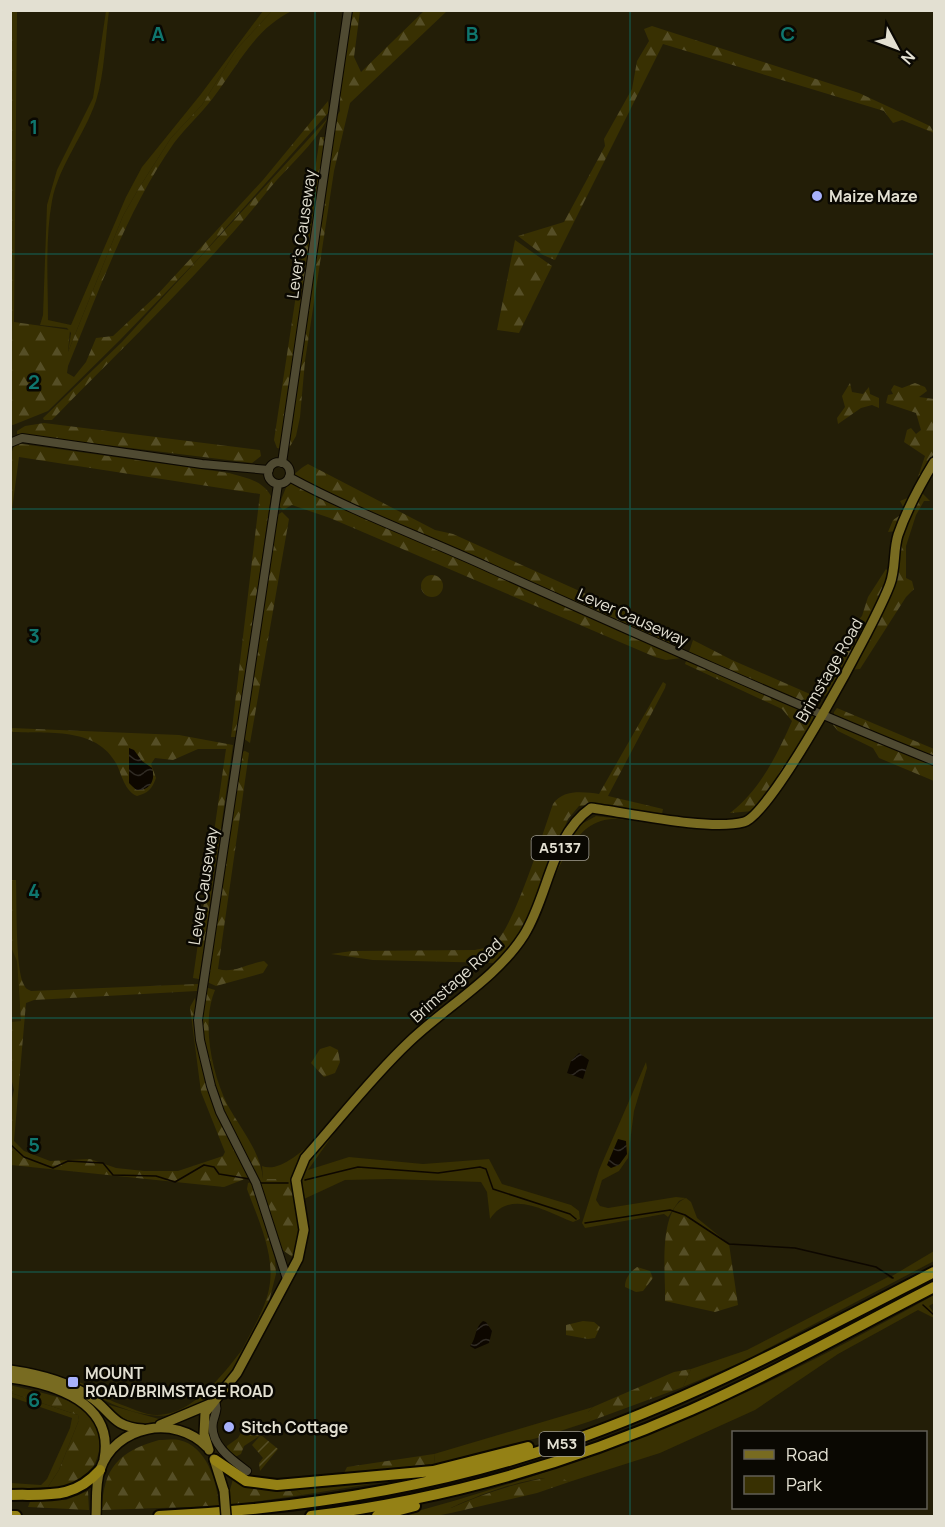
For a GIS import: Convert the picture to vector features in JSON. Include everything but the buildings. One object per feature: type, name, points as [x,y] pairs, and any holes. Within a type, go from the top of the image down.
[{"type":"highway","name":"M53","points":[[159,1516],[254,1510],[409,1485],[489,1466],[585,1436],[736,1373],[934,1272]]},
{"type":"highway","name":"M53","points":[[311,1516],[410,1500],[504,1476],[608,1443],[690,1410],[934,1287]]},
{"type":"highway","points":[[215,1460],[246,1481],[277,1485],[433,1471],[585,1436]]},
{"type":"highway","points":[[10,1495],[70,1492],[82,1487],[101,1467]]},
{"type":"highway","points":[[377,1516],[454,1495],[504,1476]]},
{"type":"highway","points":[[10,1516],[16,1516]]},
{"type":"main road","name":"Brimstage Road","points":[[209,1450],[203,1426],[212,1402],[237,1373],[287,1279],[302,1245],[304,1230],[296,1180],[305,1158],[408,1042],[500,964],[516,947],[532,920],[566,833],[576,819],[591,808],[723,826],[747,821],[757,814],[783,777],[870,632],[891,582],[898,536],[915,494],[934,462]]},
{"type":"main road","points":[[10,1370],[62,1382],[91,1398],[120,1425],[184,1432],[209,1450],[215,1460],[224,1491],[226,1516]]},
{"type":"main road","points":[[10,1378],[54,1388],[81,1401],[93,1410],[104,1432],[106,1448],[97,1492],[96,1516]]},
{"type":"main road","name":"Brimstage Road","points":[[101,1467],[122,1440],[212,1402]]},
{"type":"street","name":"Lever's Causeway","points":[[282,463],[348,10]]},
{"type":"street","points":[[10,433],[22,438],[202,464],[269,470]]},
{"type":"street","points":[[10,438],[10,443],[22,438]]},
{"type":"street","points":[[282,463],[288,466],[289,477],[278,484],[272,480],[269,470],[273,465],[282,463]]},
{"type":"street","name":"Lever Causeway","points":[[289,477],[333,501],[466,557],[821,715],[934,761]]},
{"type":"street","name":"Lever Causeway","points":[[278,484],[198,1020],[200,1040],[211,1086],[220,1112],[256,1182],[287,1279]]},
{"type":"street","points":[[212,1402],[218,1408],[213,1426],[216,1439],[227,1454],[247,1471]]},
{"type":"shaded area","points":[[10,945],[17,960],[21,1021],[11,1022]]},
{"type":"green space","points":[[10,11],[17,11],[14,322],[70,330],[68,352],[123,216],[171,138],[202,105],[237,49],[272,11],[292,11],[267,27],[257,38],[208,104],[183,131],[157,169],[128,223],[68,366],[67,373],[74,377],[86,362],[96,338],[113,336],[157,295],[263,180],[328,101],[329,112],[198,259],[120,340],[48,411],[13,425],[10,424]]},
{"type":"green space","points":[[106,11],[109,11],[101,79],[96,101],[55,188],[48,231],[48,320],[71,325],[126,197],[142,167],[201,94],[263,11],[272,11],[237,49],[202,105],[171,138],[139,188],[123,216],[68,352],[71,333],[67,328],[40,325],[43,315],[47,205],[57,170],[93,98]]},
{"type":"green space","points":[[353,11],[360,11],[354,57],[361,72],[424,11],[447,11],[350,103],[334,171],[305,361],[300,417],[296,436],[288,450],[277,448],[274,440],[320,137],[325,137],[340,111],[340,88]]},
{"type":"green space","points":[[652,26],[859,93],[930,126],[934,133],[902,120],[893,123],[884,111],[663,44],[555,260],[543,255],[518,236],[564,222],[605,146],[604,139],[632,89],[637,61],[649,41],[644,29]]},
{"type":"green space","points":[[328,118],[308,146],[192,278],[52,420],[44,420],[43,418],[122,342]]},
{"type":"green space","points":[[515,240],[552,266],[519,333],[497,330]]},
{"type":"green space","points":[[850,383],[852,392],[863,394],[869,387],[870,394],[879,398],[879,408],[872,405],[861,408],[838,424],[837,418],[845,407],[842,396]]},
{"type":"green space","points":[[915,383],[925,387],[927,391],[919,397],[934,399],[934,453],[920,478],[918,477],[925,456],[904,442],[907,430],[911,428],[916,434],[921,430],[916,413],[886,403],[888,395],[893,394],[891,390],[894,385],[902,388]]},
{"type":"green space","points":[[44,423],[260,450],[261,456],[252,463],[17,434],[17,431],[25,426]]},
{"type":"green space","points":[[15,443],[229,473],[253,480],[263,486],[271,496],[236,737],[231,737],[260,494],[19,457],[11,517],[11,454]]},
{"type":"green space","points":[[308,464],[435,530],[453,534],[677,635],[679,646],[685,651],[681,658],[666,660],[655,657],[330,518],[292,505],[283,510],[279,506],[289,481]]},
{"type":"green space","points":[[922,493],[930,501],[924,501],[916,515],[906,546],[906,578],[912,581],[914,589],[906,597],[860,669],[849,670],[825,696],[814,687],[830,664],[839,658],[846,633],[862,616],[868,597],[886,569],[894,577],[896,531],[888,532],[893,520],[899,516],[906,518],[908,516],[900,501],[910,497],[919,499]]},
{"type":"green space","points":[[282,512],[289,519],[250,743],[243,738],[276,516]]},
{"type":"green space","points":[[428,575],[436,575],[443,582],[443,590],[436,597],[428,597],[421,590],[421,582]]},
{"type":"green space","points":[[693,640],[732,660],[819,698],[810,726],[793,757],[753,811],[730,813],[759,783],[774,759],[792,721],[782,709],[685,664]]},
{"type":"green space","points":[[663,682],[666,684],[665,688],[608,796],[663,809],[662,814],[590,805],[579,806],[568,819],[530,913],[509,948],[495,963],[373,960],[331,954],[352,951],[475,950],[494,944],[512,916],[553,804],[557,799],[568,794],[580,792],[599,794]]},
{"type":"green space","points":[[837,708],[934,749],[934,781],[879,758],[873,748],[838,731],[833,725],[834,712]]},
{"type":"green space","points":[[11,728],[179,735],[233,745],[199,979],[193,978],[226,749],[198,749],[173,760],[155,758],[151,764],[156,778],[149,790],[137,796],[127,787],[108,752],[97,744],[84,738],[56,733],[11,732]]},
{"type":"green space","points":[[241,752],[249,753],[218,969],[235,969],[264,961],[268,965],[263,973],[216,986],[207,982]]},
{"type":"green space","points":[[596,816],[656,823],[614,819],[601,821],[588,828],[567,852],[552,883],[570,836],[576,827]]},
{"type":"green space","points":[[11,880],[16,880],[17,935],[21,977],[24,985],[31,991],[198,984],[197,991],[34,1000],[26,1003],[14,1141],[24,1151],[50,1161],[90,1159],[116,1168],[144,1171],[178,1171],[223,1156],[225,1152],[201,1092],[190,1007],[195,998],[203,1063],[250,1177],[224,1187],[11,1165],[10,1107],[14,1090],[10,1073],[10,1022],[21,1021],[17,961],[10,945]]},
{"type":"green space","points":[[205,987],[215,990],[209,1017],[210,1048],[217,1078],[227,1104],[254,1150],[263,1179],[292,1179],[291,1186],[299,1224],[294,1258],[281,1249],[225,1118],[209,1072],[201,1025]]},
{"type":"green space","points":[[330,1046],[338,1050],[340,1062],[335,1073],[324,1077],[311,1063],[320,1049]]},
{"type":"green space","points":[[646,1062],[647,1068],[634,1111],[628,1158],[619,1171],[602,1180],[596,1200],[600,1206],[608,1208],[676,1197],[686,1198],[679,1201],[668,1217],[664,1214],[585,1228],[582,1223],[599,1170]]},
{"type":"green space","points":[[362,1087],[302,1157],[292,1179],[263,1179],[262,1166],[274,1167],[287,1162],[301,1152],[316,1139]]},
{"type":"green space","points":[[335,1132],[308,1170],[349,1157],[423,1164],[489,1159],[502,1184],[571,1205],[579,1211],[580,1219],[573,1222],[541,1208],[518,1204],[508,1205],[498,1210],[490,1219],[487,1192],[481,1182],[345,1180],[304,1199],[302,1188],[305,1170],[314,1154]]},
{"type":"green space","points":[[252,1182],[275,1259],[276,1274],[266,1313],[242,1350],[264,1305],[271,1276],[265,1238],[247,1189],[248,1183]]},
{"type":"green space","points":[[686,1198],[691,1202],[697,1218],[729,1244],[738,1305],[715,1312],[665,1301],[664,1260],[667,1229],[677,1205]]},
{"type":"green space","points":[[934,1251],[934,1261],[740,1363],[683,1387],[691,1369],[747,1350],[888,1277],[892,1279],[892,1276]]},
{"type":"green space","points":[[637,1267],[650,1271],[653,1278],[643,1291],[636,1292],[625,1287],[628,1276]]},
{"type":"green space","points":[[934,1295],[934,1303],[929,1306],[934,1313],[934,1318],[918,1310],[838,1354],[755,1410],[660,1453],[569,1482],[559,1478],[545,1478],[510,1485],[451,1508],[451,1513],[436,1516],[400,1516],[555,1469],[669,1426],[793,1370]]},
{"type":"green space","points":[[583,1321],[594,1322],[600,1327],[595,1338],[566,1335],[566,1325]]},
{"type":"green space","points":[[257,1330],[238,1363],[206,1401],[195,1409],[192,1406],[162,1421],[129,1426],[104,1406],[106,1404],[159,1419],[174,1414],[163,1416],[150,1415],[123,1408],[109,1403],[77,1382],[112,1401],[142,1412],[157,1415],[172,1412],[187,1406],[214,1383]]},
{"type":"green space","points":[[691,1369],[683,1387],[588,1422],[588,1412],[593,1407],[674,1372]]},
{"type":"green space","points":[[10,1385],[64,1399],[90,1413],[96,1422],[100,1444],[94,1466],[79,1482],[66,1488],[46,1490],[59,1470],[79,1420],[78,1415],[11,1393]]},
{"type":"green space","points":[[11,1393],[78,1415],[79,1420],[59,1470],[46,1490],[11,1489],[11,1483],[41,1485],[47,1479],[70,1428],[72,1418],[11,1397]]},
{"type":"green space","points":[[593,1407],[588,1412],[588,1422],[545,1436],[435,1464],[434,1454]]},
{"type":"green space","points":[[258,1420],[268,1425],[261,1435],[244,1446],[241,1454],[235,1457],[227,1451],[227,1446],[238,1438],[248,1421]]},
{"type":"green space","points":[[261,1435],[278,1449],[260,1471],[259,1463],[263,1458],[252,1445]]},
{"type":"green space","points":[[159,1440],[179,1440],[197,1449],[213,1476],[219,1506],[102,1510],[106,1483],[116,1463],[133,1450]]},
{"type":"green space","points":[[434,1454],[435,1464],[344,1473],[347,1467]]},
{"type":"green space","points":[[558,1476],[569,1482],[537,1493],[451,1513],[451,1508],[490,1493],[517,1484]]},
{"type":"green space","points":[[233,1479],[262,1490],[297,1491],[302,1495],[231,1505],[230,1490]]},
{"type":"green space","points":[[390,1479],[390,1481],[302,1495],[297,1491],[286,1490]]},
{"type":"green space","points":[[88,1491],[89,1510],[28,1507],[31,1499],[66,1500]]},
{"type":"water","points":[[129,748],[152,768],[151,784],[145,789],[136,790],[129,783]]},
{"type":"water","points":[[579,1053],[589,1060],[583,1079],[567,1073],[571,1061]]},
{"type":"water","points":[[618,1139],[626,1141],[627,1154],[619,1165],[611,1168],[607,1165]]},
{"type":"water","points":[[483,1321],[492,1331],[489,1343],[475,1349],[470,1346]]},
{"type":"waterway","points":[[10,1144],[24,1157],[53,1168],[68,1161],[103,1163],[113,1175],[156,1176],[175,1182],[204,1165],[214,1167],[219,1174],[250,1179]]},
{"type":"waterway","points":[[305,1180],[358,1167],[438,1173],[480,1167],[486,1169],[493,1189],[570,1214],[576,1219]]},
{"type":"waterway","points":[[260,1183],[288,1183]]},
{"type":"waterway","points":[[585,1223],[670,1210],[685,1215],[729,1244],[795,1248],[876,1267],[893,1278]]},
{"type":"waterway","points":[[923,1305],[934,1315]]},
{"type":"place","name":"Maize Maze","points":[[817,196]]},
{"type":"place","name":"MOUNT ROAD/BRIMSTAGE ROAD","points":[[73,1382]]},
{"type":"place","name":"Sitch Cottage","points":[[229,1427]]}]
